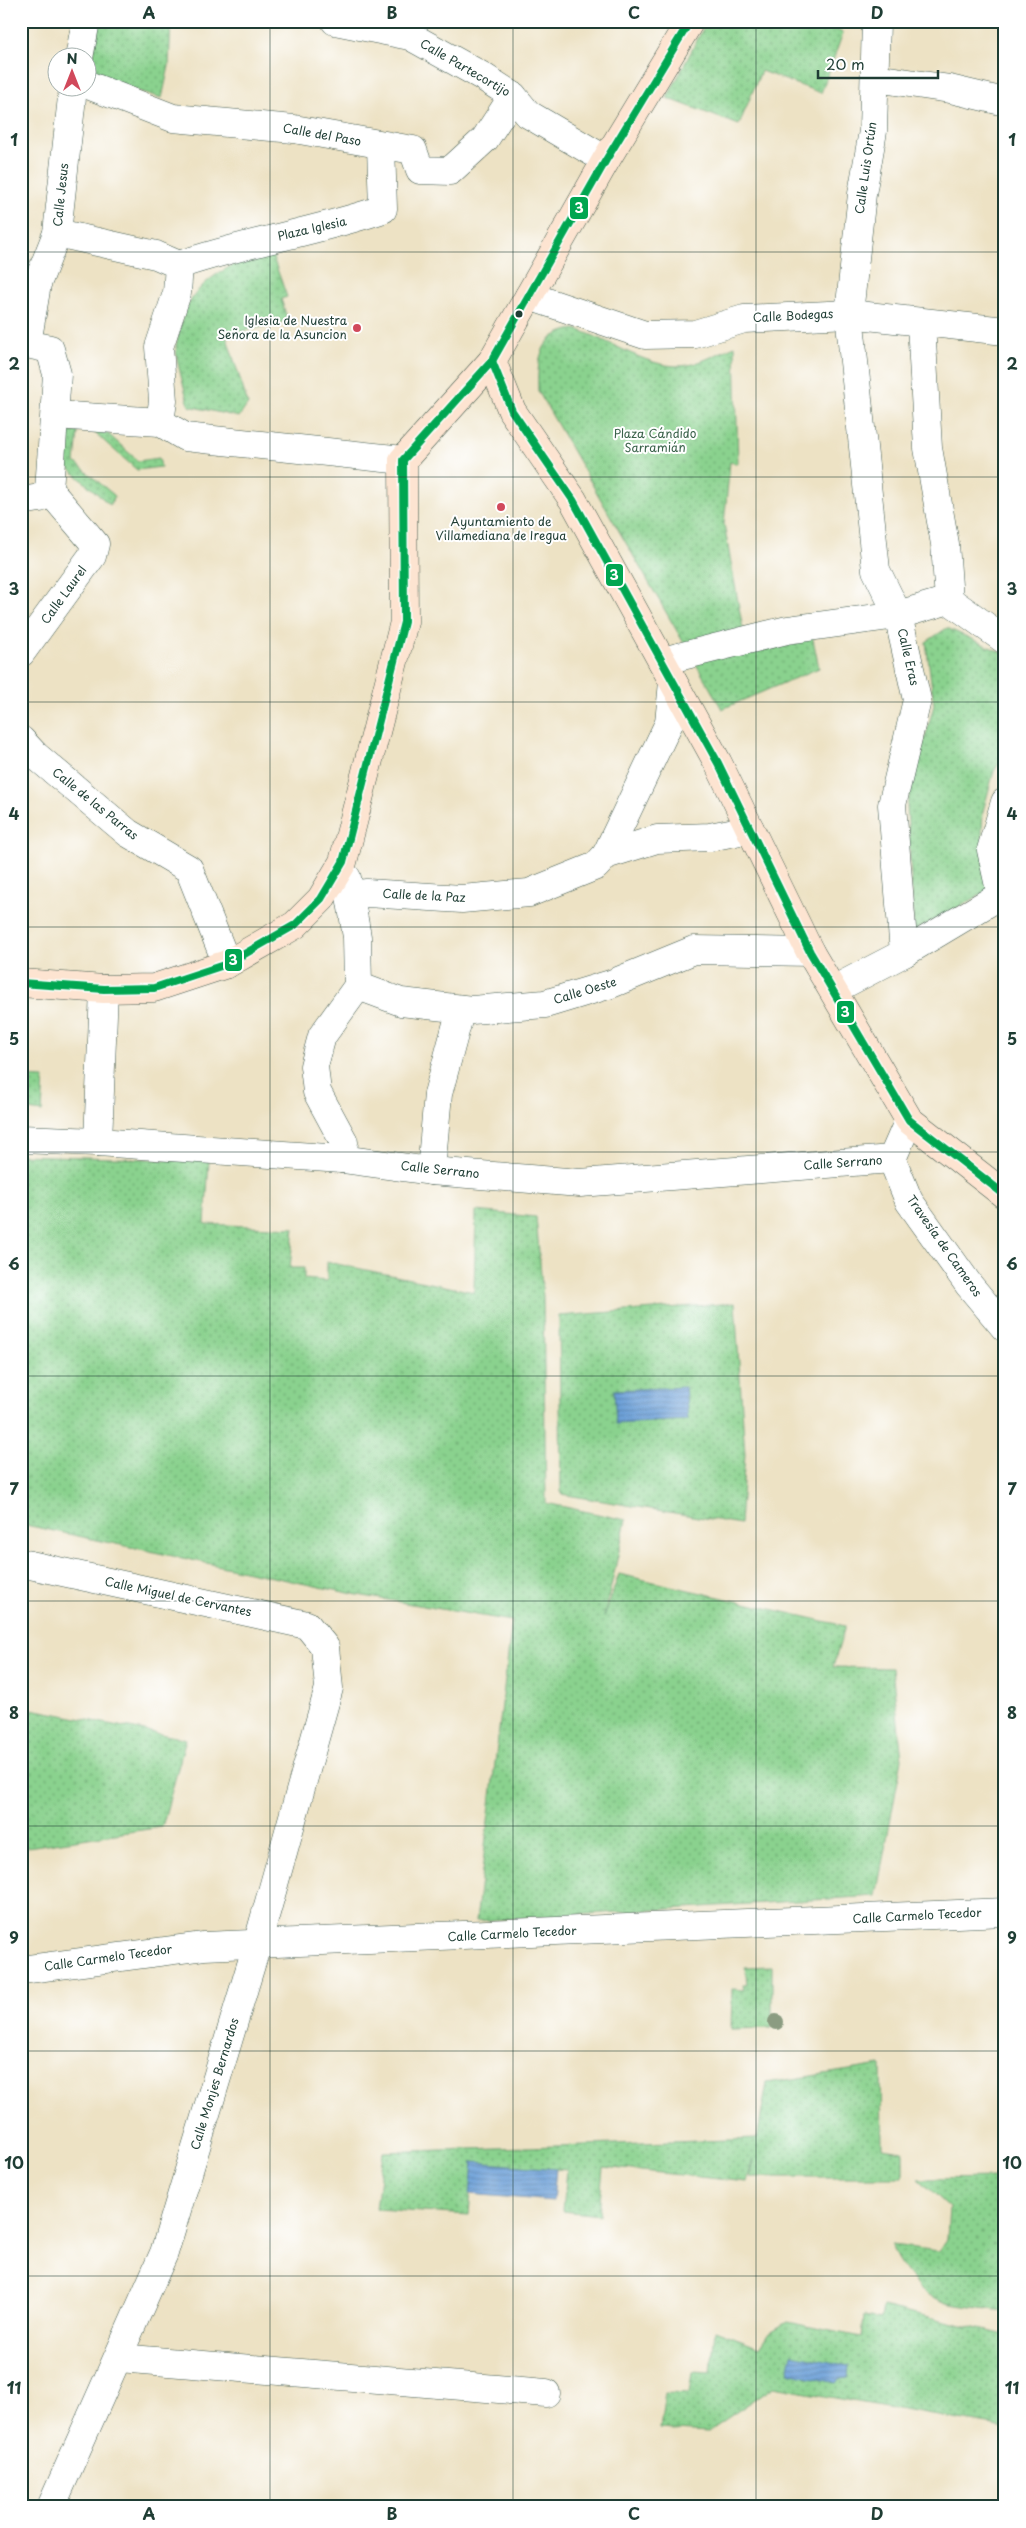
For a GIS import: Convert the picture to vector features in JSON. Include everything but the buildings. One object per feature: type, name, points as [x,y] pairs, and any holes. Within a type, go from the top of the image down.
[{"type":"main road","points":[[21,983],[104,989],[154,988],[227,964],[295,925],[321,899],[344,862],[404,622],[403,460],[492,361],[606,160],[690,21]]},
{"type":"main road","points":[[492,361],[512,411],[574,500],[718,763],[810,952],[909,1120],[1005,1194]]},
{"type":"street","points":[[81,48],[86,21]]},
{"type":"street","name":"Calle Partecortijo","points":[[336,21],[410,36],[513,96],[528,114],[606,160]]},
{"type":"street","name":"Calle Luis Ortún","points":[[849,314],[862,194],[873,131],[876,21]]},
{"type":"street","points":[[875,78],[950,89],[1005,102]]},
{"type":"street","name":"Calle del Paso","points":[[98,89],[173,118],[294,129],[381,146],[413,150],[420,170],[450,171],[485,139],[513,96]]},
{"type":"street","name":"Calle Jesus","points":[[49,490],[57,374],[50,349],[27,344],[37,284],[57,233],[72,98]]},
{"type":"street","name":"Plaza Iglesia","points":[[179,264],[275,237],[350,220],[383,209],[381,146]]},
{"type":"street","points":[[57,233],[156,255],[179,264],[177,293],[159,347],[163,401],[160,422]]},
{"type":"street","name":"Calle Bodegas","points":[[529,296],[645,335],[695,334],[744,319],[849,314],[1005,331]]},
{"type":"street","name":"Calle Eras","points":[[849,314],[876,570],[898,615],[917,700],[892,805],[904,953]]},
{"type":"street","points":[[921,323],[928,448],[945,544],[949,600]]},
{"type":"street","points":[[55,415],[160,422],[185,437],[403,460]]},
{"type":"street","points":[[21,501],[40,498],[49,490]]},
{"type":"street","name":"Calle Laurel","points":[[21,653],[92,556],[95,544],[49,490]]},
{"type":"street","points":[[668,672],[787,630],[898,615],[949,600]]},
{"type":"street","points":[[949,600],[1005,640]]},
{"type":"street","name":"Calle de la Paz","points":[[351,895],[367,893],[462,900],[529,893],[596,866],[606,855],[669,723],[668,672]]},
{"type":"street","name":"Calle de las Parras","points":[[21,740],[35,755],[128,833],[189,869],[227,964]]},
{"type":"street","points":[[833,990],[1003,898],[991,850],[1005,802]]},
{"type":"street","name":"Calle de la Paz","points":[[606,855],[656,839],[710,837],[750,829]]},
{"type":"street","points":[[342,1159],[344,1142],[317,1092],[314,1066],[322,1036],[358,986],[357,937],[344,862]]},
{"type":"street","name":"Calle Oeste","points":[[358,986],[401,1002],[472,1010],[545,1004],[610,984],[694,950],[810,952]]},
{"type":"street","points":[[98,1142],[104,989]]},
{"type":"street","points":[[431,1170],[438,1094],[461,1009]]},
{"type":"street","name":"Calle Serrano","points":[[21,1139],[98,1142],[342,1159],[431,1170],[580,1182],[892,1159],[909,1120]]},
{"type":"street","name":"Travesía de Cameros","points":[[892,1159],[909,1201],[969,1285],[1005,1328]]},
{"type":"street","name":"Calle Miguel de Cervantes","points":[[21,1563],[307,1625],[325,1646]]},
{"type":"street","name":"Calle Monjes Bernardos","points":[[52,2507],[164,2253],[257,1945],[329,1688],[325,1646]]},
{"type":"street","name":"Calle Carmelo Tecedor","points":[[21,1970],[204,1946],[1005,1912]]},
{"type":"street","points":[[119,2358],[546,2393]]},
{"type":"green space","points":[[99,21],[171,21],[169,66],[162,98],[98,79],[98,48],[95,48]]},
{"type":"green space","points":[[707,21],[818,21],[843,33],[821,93],[761,71],[739,125],[667,98]]},
{"type":"green space","points":[[270,249],[287,297],[281,299],[288,321],[226,335],[248,404],[239,417],[189,406],[176,353],[185,311],[202,286],[214,276]]},
{"type":"green space","name":"Plaza Cándido Sarramián","points":[[575,329],[646,359],[674,366],[694,364],[735,346],[738,464],[730,462],[724,524],[743,629],[809,620],[819,668],[722,709],[538,391],[538,369],[547,343],[554,336]]},
{"type":"green space","points":[[94,421],[138,461],[159,458],[161,467],[137,470],[88,427]]},
{"type":"green space","points":[[68,431],[78,432],[75,462],[115,496],[110,505],[65,465]]},
{"type":"green space","points":[[947,628],[1005,654],[1005,754],[994,771],[983,811],[982,832],[988,891],[914,931],[907,805],[934,705],[926,642]]},
{"type":"green space","points":[[21,1077],[44,1078],[42,1112],[21,1109]]},
{"type":"green space","points":[[21,1155],[209,1161],[205,1224],[294,1228],[290,1268],[304,1268],[304,1279],[327,1281],[327,1262],[474,1292],[476,1211],[536,1217],[543,1297],[546,1503],[626,1520],[604,1617],[619,1574],[845,1626],[833,1667],[892,1668],[902,1759],[876,1896],[476,1921],[512,1621],[358,1595],[21,1524]]},
{"type":"green space","points":[[735,1303],[745,1454],[740,1524],[561,1494],[559,1316]]},
{"type":"green space","points":[[21,1707],[186,1739],[162,1827],[21,1848]]},
{"type":"green space","points":[[772,1966],[772,2028],[731,2029],[732,1989],[744,1990],[743,1984],[747,1984],[745,1967]]},
{"type":"green space","points":[[881,2065],[882,2148],[903,2151],[903,2177],[750,2177],[753,2159],[747,2182],[603,2167],[599,2215],[563,2211],[567,2170],[473,2162],[469,2215],[376,2209],[383,2152],[757,2139],[767,2083]]},
{"type":"green space","points":[[1005,2178],[1005,2311],[957,2305],[935,2299],[911,2278],[898,2260],[892,2245],[939,2251],[947,2239],[949,2207],[919,2179]]},
{"type":"green space","points":[[883,2306],[1005,2335],[1005,2428],[773,2387],[707,2432],[660,2429],[665,2393],[689,2394],[692,2372],[711,2373],[715,2330],[760,2347],[770,2332],[787,2322],[862,2337],[864,2316],[881,2319]]},
{"type":"water","points":[[685,1387],[688,1420],[616,1424],[614,1390]]},
{"type":"water","points":[[473,2162],[556,2169],[553,2201],[470,2194]]},
{"type":"water","points":[[792,2354],[849,2366],[848,2378],[840,2379],[836,2383],[788,2372]]},
{"type":"transit line","name":"3","points":[[21,983],[104,989],[154,988],[227,964],[295,925],[321,899],[343,862],[404,622],[403,460],[492,361],[606,160],[690,21]]},
{"type":"transit line","name":"3","points":[[492,361],[512,411],[573,500],[718,763],[810,952],[909,1120],[1005,1195]]},
{"type":"place","name":"Iglesia de Nuestra Señora de la Asuncion","points":[[357,328]]},
{"type":"place","name":"Ayuntamiento de Villamediana de Iregua","points":[[501,507]]}]
